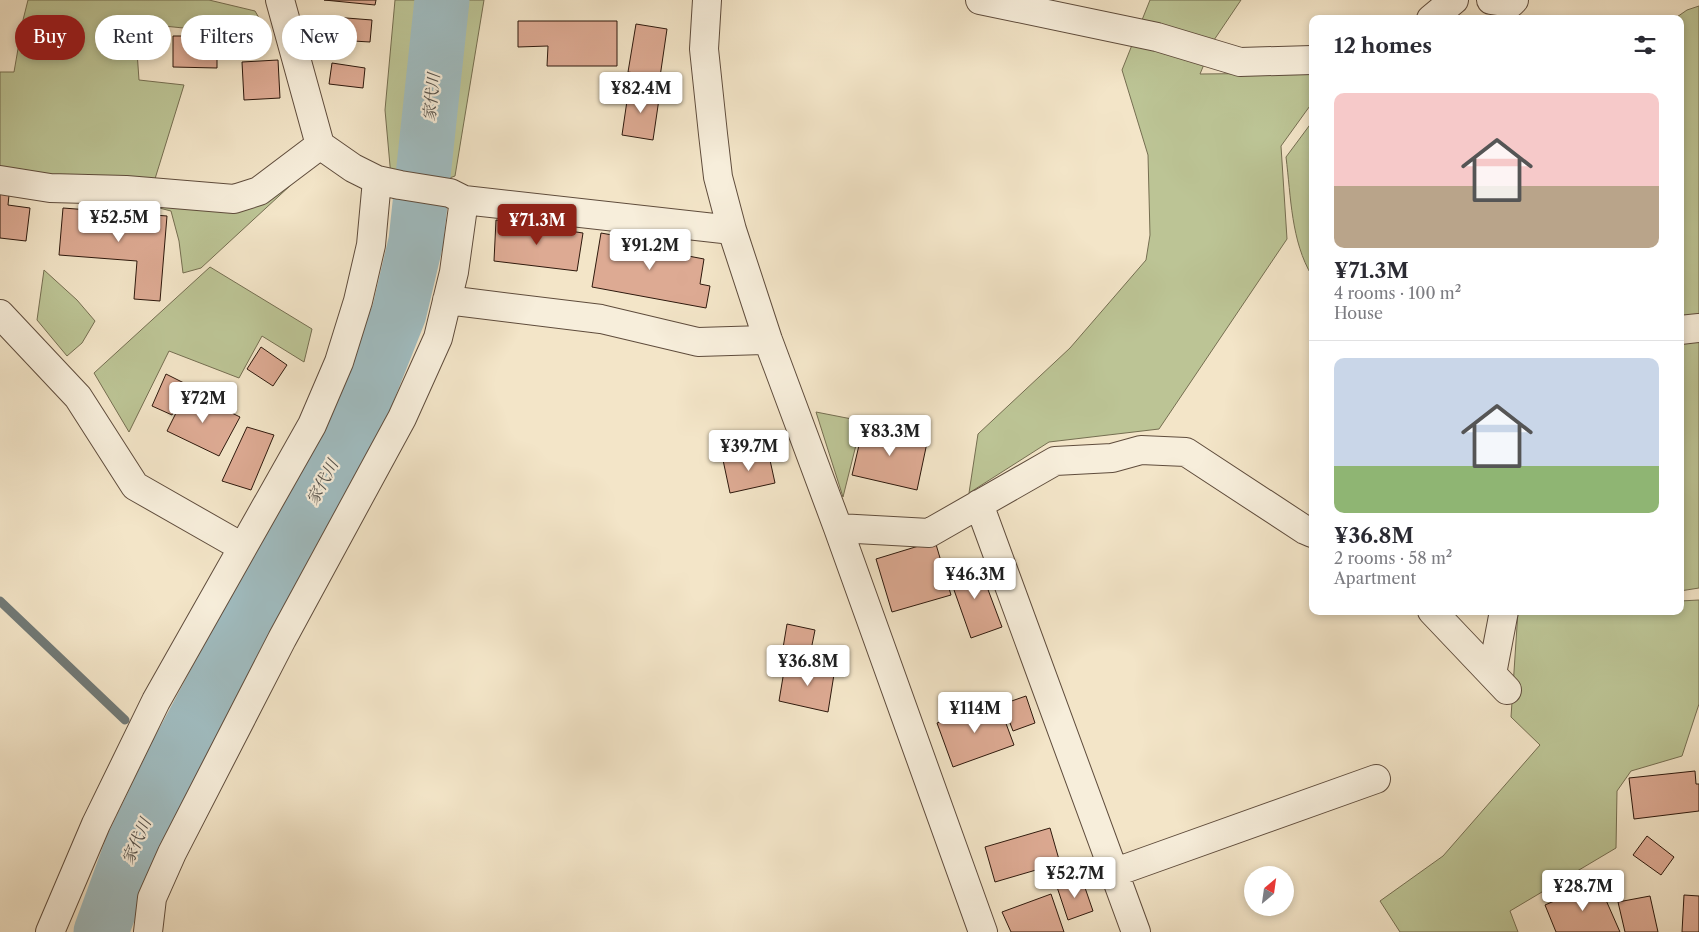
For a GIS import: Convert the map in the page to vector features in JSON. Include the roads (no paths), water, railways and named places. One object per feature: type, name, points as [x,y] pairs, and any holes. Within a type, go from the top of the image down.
[{"type":"street","points":[[280,0],[320,144],[352,168],[389,182],[457,196],[732,230]]},
{"type":"street","points":[[707,0],[704,49],[712,134],[718,177],[732,230],[768,340],[838,528],[983,932]]},
{"type":"street","points":[[980,0],[1157,37],[1240,62],[1309,60]]},
{"type":"street","points":[[1436,15],[1454,0]]},
{"type":"street","points":[[1491,0],[1511,2],[1514,0]]},
{"type":"street","points":[[0,180],[50,188],[126,190],[234,199],[259,191],[320,144]]},
{"type":"street","points":[[50,932],[96,824],[156,701],[312,425],[339,362],[358,301],[371,245],[389,182]]},
{"type":"street","points":[[148,932],[152,898],[172,853],[282,639],[402,418],[438,338],[454,272],[457,196]]},
{"type":"street","points":[[448,300],[600,319],[698,342],[768,340]]},
{"type":"street","points":[[0,314],[78,397],[135,486],[242,547]]},
{"type":"street","points":[[1684,330],[1699,328]]},
{"type":"street","points":[[838,528],[929,533],[1055,461],[1112,458],[1141,450],[1186,452],[1309,531]]},
{"type":"street","points":[[979,504],[1136,932]]},
{"type":"street","points":[[1436,615],[1500,682],[1504,615]]},
{"type":"street","points":[[1113,873],[1376,779]]},
{"type":"waterway","name":"家代川","points":[[101,932],[132,847],[178,752],[362,406],[399,313],[416,241],[442,0]]},
{"type":"waterway","points":[[0,601],[125,720]]},
{"type":"waterway","points":[[157,742],[178,752]]}]
